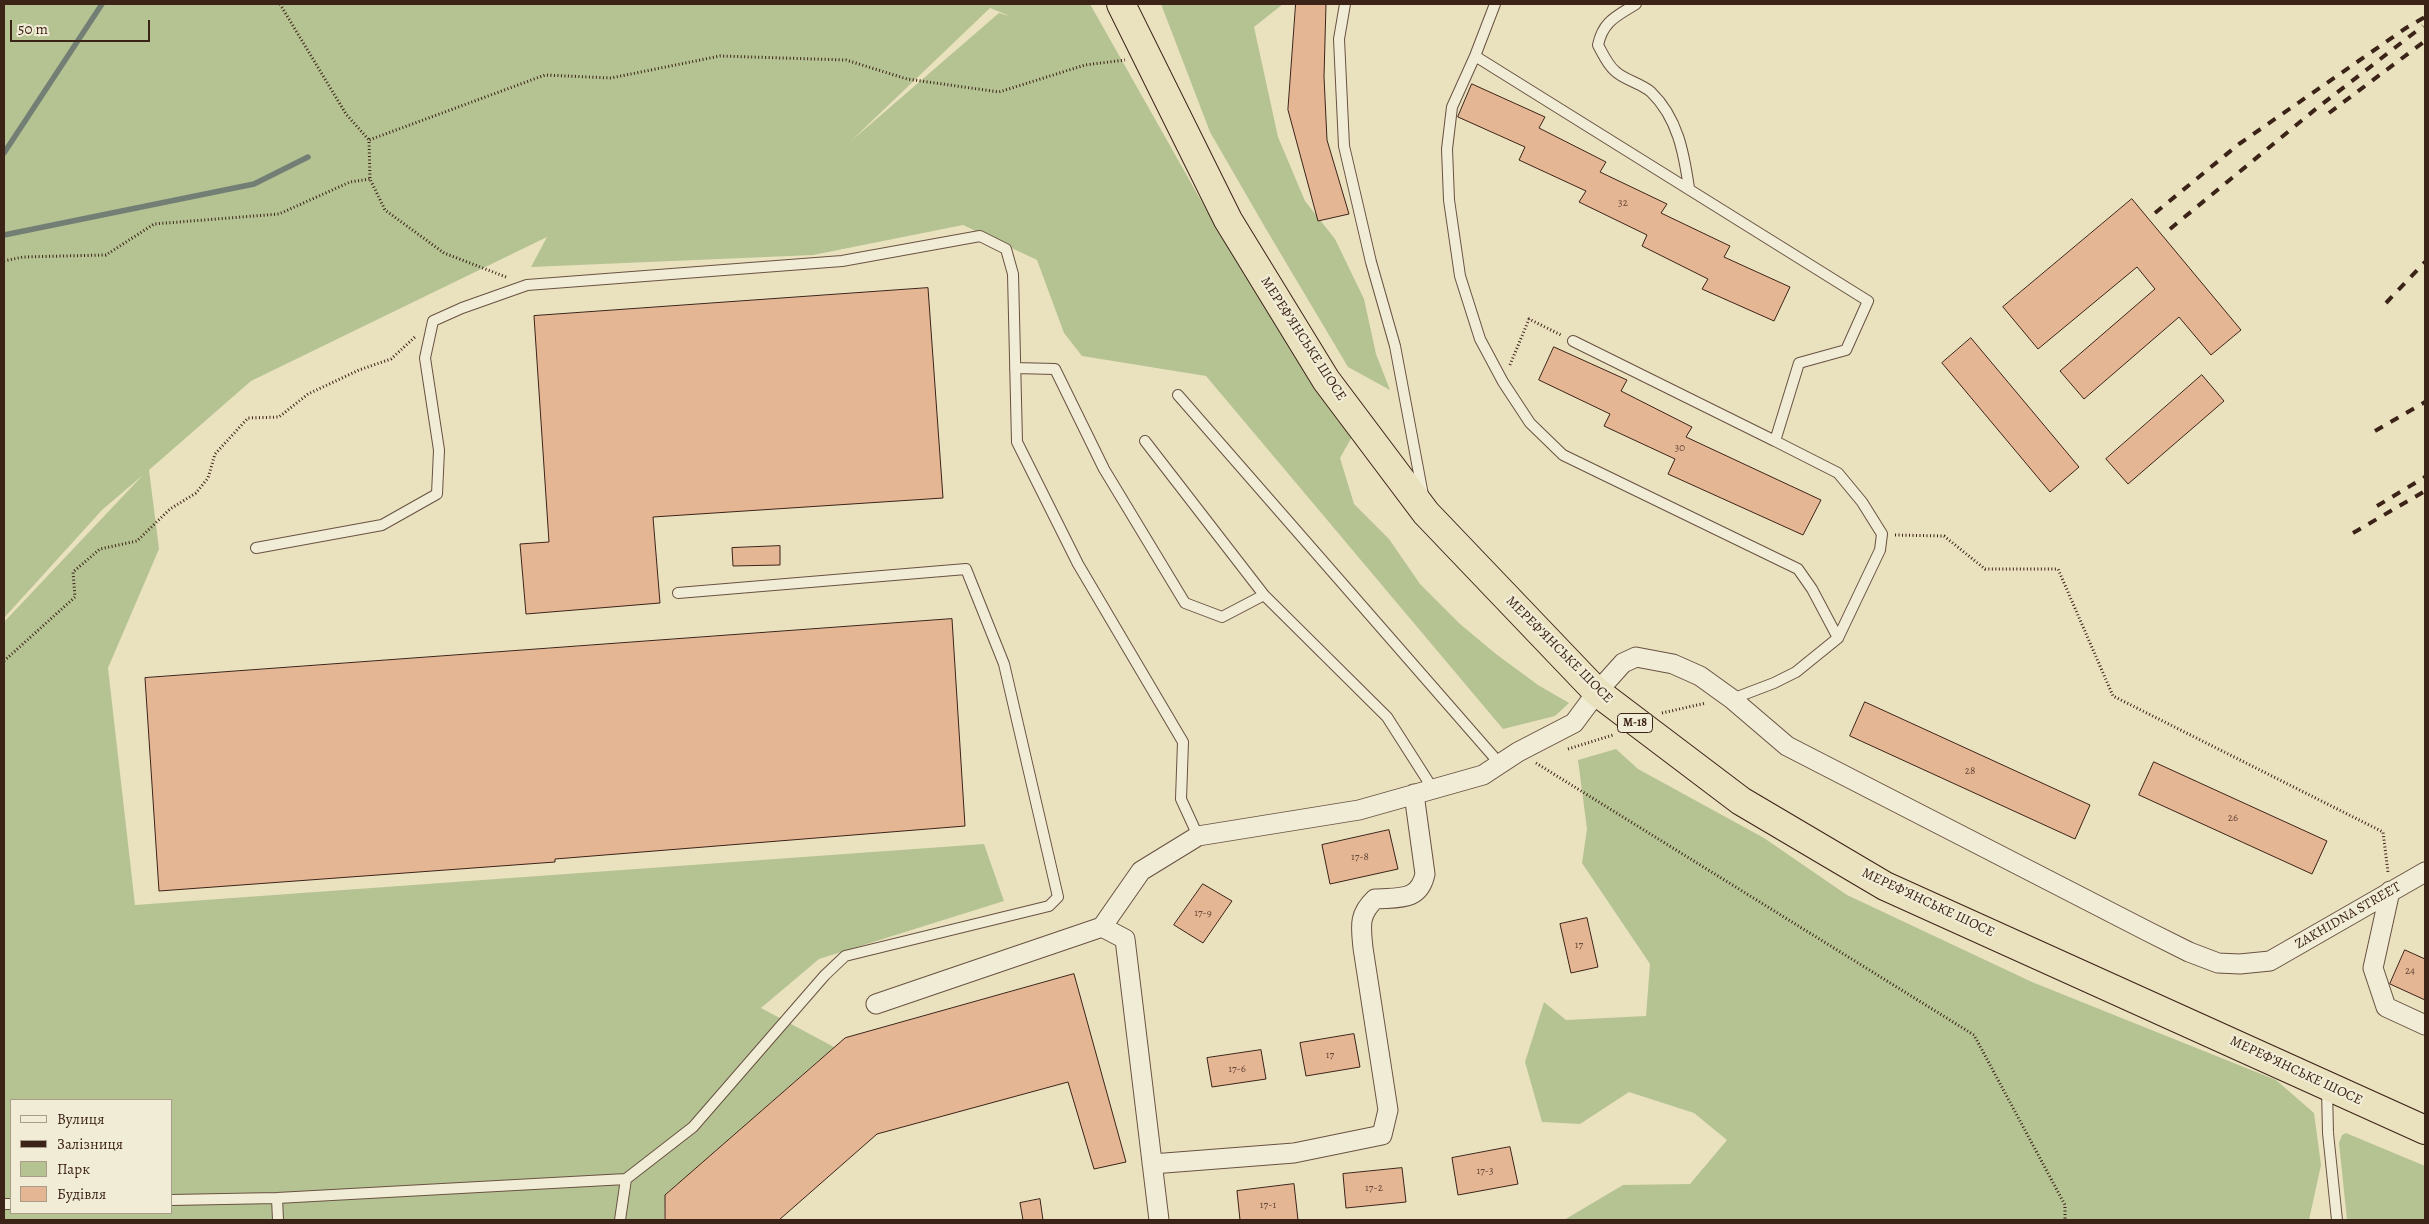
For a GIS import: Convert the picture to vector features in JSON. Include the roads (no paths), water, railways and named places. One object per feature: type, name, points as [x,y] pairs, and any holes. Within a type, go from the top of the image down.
[{"type":"highway","name":"МЕРЕФ’ЯНСЬКЕ ШОСЕ","points":[[1124,7],[1228,220],[1326,380],[1426,512],[1597,692],[1741,801],[1885,886],[2425,1130]]},
{"type":"street","points":[[876,1004],[1102,927],[1141,871],[1198,836],[1359,810],[1483,775],[1574,723],[1597,692],[1623,664],[1636,657],[1674,664],[1700,676],[1732,699]]},
{"type":"street","name":"ZAKHIDNA STREET","points":[[1732,699],[1787,746],[2189,952],[2218,963],[2240,964],[2270,961],[2425,872]]},
{"type":"street","points":[[1152,1164],[1294,1153],[1382,1135],[1388,1110],[1363,948],[1361,922],[1365,908],[1374,899],[1412,896],[1422,888],[1425,874],[1414,794]]},
{"type":"street","points":[[2390,891],[2373,968],[2386,1007],[2425,1025]]},
{"type":"street","points":[[1102,927],[1125,939],[1159,1220]]},
{"type":"lane","points":[[1345,4],[1339,39],[1344,146],[1371,262],[1395,346],[1426,512]]},
{"type":"lane","points":[[1495,4],[1475,56],[1452,107],[1447,149],[1449,200],[1460,276],[1480,340],[1503,382],[1530,423],[1563,455],[1798,569],[1838,638]]},
{"type":"lane","points":[[1636,4],[1610,21],[1601,30],[1598,45],[1616,72],[1635,81],[1651,92],[1666,111],[1679,135],[1689,188]]},
{"type":"lane","points":[[1475,56],[1868,301],[1846,350],[1799,363],[1774,441]]},
{"type":"lane","points":[[256,548],[382,525],[436,494],[439,450],[425,358],[433,321],[528,285],[842,261],[980,236],[1006,249],[1013,274],[1018,442],[1078,564],[1183,742],[1181,799],[1198,836]]},
{"type":"lane","points":[[1573,341],[1838,473],[1862,502],[1882,534],[1880,550],[1838,638],[1796,672],[1774,683],[1732,699]]},
{"type":"lane","points":[[1015,368],[1056,369],[1104,469],[1185,604],[1222,617],[1264,595]]},
{"type":"lane","points":[[1178,395],[1500,764]]},
{"type":"lane","points":[[1145,441],[1264,595],[1387,717],[1433,789]]},
{"type":"lane","points":[[172,1200],[278,1198],[626,1179],[693,1128],[825,975],[845,956],[1049,906],[1058,897],[1004,664],[966,570],[678,593]]},
{"type":"lane","points":[[2327,1086],[2328,1132],[2337,1220]]},
{"type":"lane","points":[[620,1220],[626,1179]]},
{"type":"lane","points":[[278,1198],[278,1220]]},
{"type":"waterway","points":[[4,153],[102,4]]},
{"type":"waterway","points":[[4,235],[254,184],[308,157]]},
{"type":"railway","points":[[2155,213],[2239,144],[2406,28],[2425,17]]},
{"type":"railway","points":[[2170,229],[2317,108],[2423,26]]},
{"type":"railway","points":[[2329,113],[2425,41]]},
{"type":"railway","points":[[2386,303],[2425,262]]},
{"type":"railway","points":[[2375,431],[2425,402]]},
{"type":"railway","points":[[2377,506],[2425,477]]},
{"type":"railway","points":[[2353,533],[2425,491]]}]
